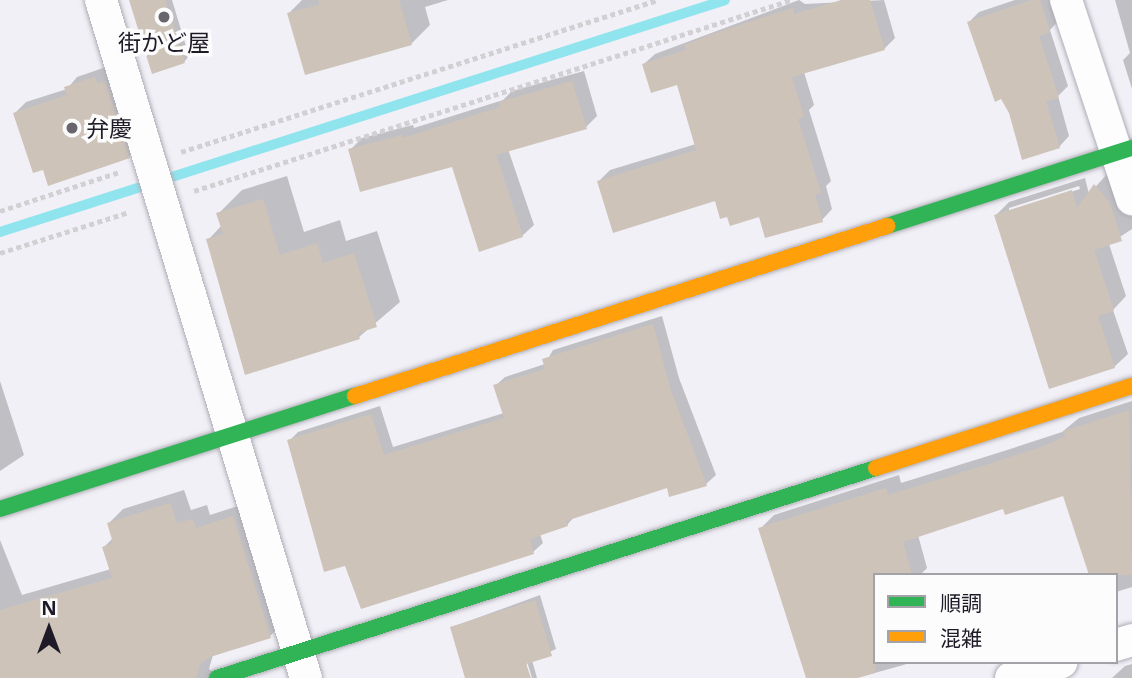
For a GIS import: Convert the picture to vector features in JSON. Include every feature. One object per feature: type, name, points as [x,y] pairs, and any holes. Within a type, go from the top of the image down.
[{"type":"street","points":[[101,0],[235,432],[302,665]]},
{"type":"street","points":[[1066,0],[1125,151],[1132,199]]},
{"type":"street","points":[[0,509],[235,432],[1125,151]]},
{"type":"street","points":[[216,678],[302,665],[1132,386]]},
{"type":"street","points":[[1011,678],[1056,664]]},
{"type":"path","points":[[0,211],[656,0]]},
{"type":"path","points":[[0,253],[791,0]]},
{"type":"building","points":[[129,0],[165,0],[185,63],[152,74]]},
{"type":"building","points":[[318,0],[399,0],[412,45],[305,75],[287,13],[319,5]]},
{"type":"building","points":[[841,0],[870,0],[885,50],[792,77],[804,117],[798,119],[821,193],[815,195],[823,222],[765,238],[759,217],[730,226],[727,217],[720,219],[715,201],[613,233],[597,181],[696,150],[677,85],[651,93],[642,64],[686,50],[684,45],[727,29],[793,8],[794,14]]},
{"type":"building","points":[[1031,0],[1040,0],[1050,32],[1039,36],[1059,98],[1046,101],[1060,148],[1022,160],[1009,113],[1001,99],[995,102],[967,22]]},
{"type":"building","points":[[95,77],[98,84],[105,81],[130,158],[48,186],[43,170],[33,173],[13,113],[67,95],[64,87]]},
{"type":"building","points":[[572,81],[587,129],[496,155],[523,237],[479,252],[452,167],[360,192],[348,149],[402,135],[403,138],[500,107],[499,102]]},
{"type":"building","points":[[1094,184],[1110,203],[1122,241],[1094,250],[1114,311],[1098,316],[1115,368],[1049,389],[994,215],[1072,190],[1077,208]]},
{"type":"building","points":[[263,199],[280,255],[317,243],[323,263],[354,253],[377,327],[358,333],[360,339],[245,375],[206,239],[223,234],[216,213]]},
{"type":"building","points":[[653,324],[670,388],[707,486],[669,497],[667,488],[566,521],[568,526],[530,539],[534,554],[361,609],[345,566],[324,572],[287,440],[371,414],[384,455],[504,418],[493,385],[545,369],[542,359]]},
{"type":"building","points":[[1129,410],[1132,575],[1088,573],[1063,496],[1005,515],[1003,509],[903,542],[911,573],[873,573],[875,673],[857,678],[806,678],[758,528],[886,488],[888,495],[989,464],[1047,445],[1065,436],[1064,431]]},
{"type":"building","points":[[170,503],[177,523],[193,519],[196,528],[233,516],[271,638],[210,657],[200,664],[196,678],[0,678],[0,610],[112,578],[102,547],[113,543],[107,523]]},
{"type":"building","points":[[535,600],[552,656],[526,664],[531,678],[465,678],[450,627]]},
{"type":"waterway","points":[[0,232],[725,0]]},
{"type":"traffic: fast","points":[[887,226],[1132,148]]},
{"type":"traffic: fast","points":[[0,509],[355,396]]},
{"type":"traffic: fast","points":[[217,678],[876,468]]},
{"type":"traffic: slow","points":[[355,396],[887,226]]},
{"type":"traffic: slow","points":[[876,468],[1132,386]]},
{"type":"place","name":"街かど屋","points":[[164,17]]},
{"type":"place","name":"弁慶","points":[[72,128]]}]
